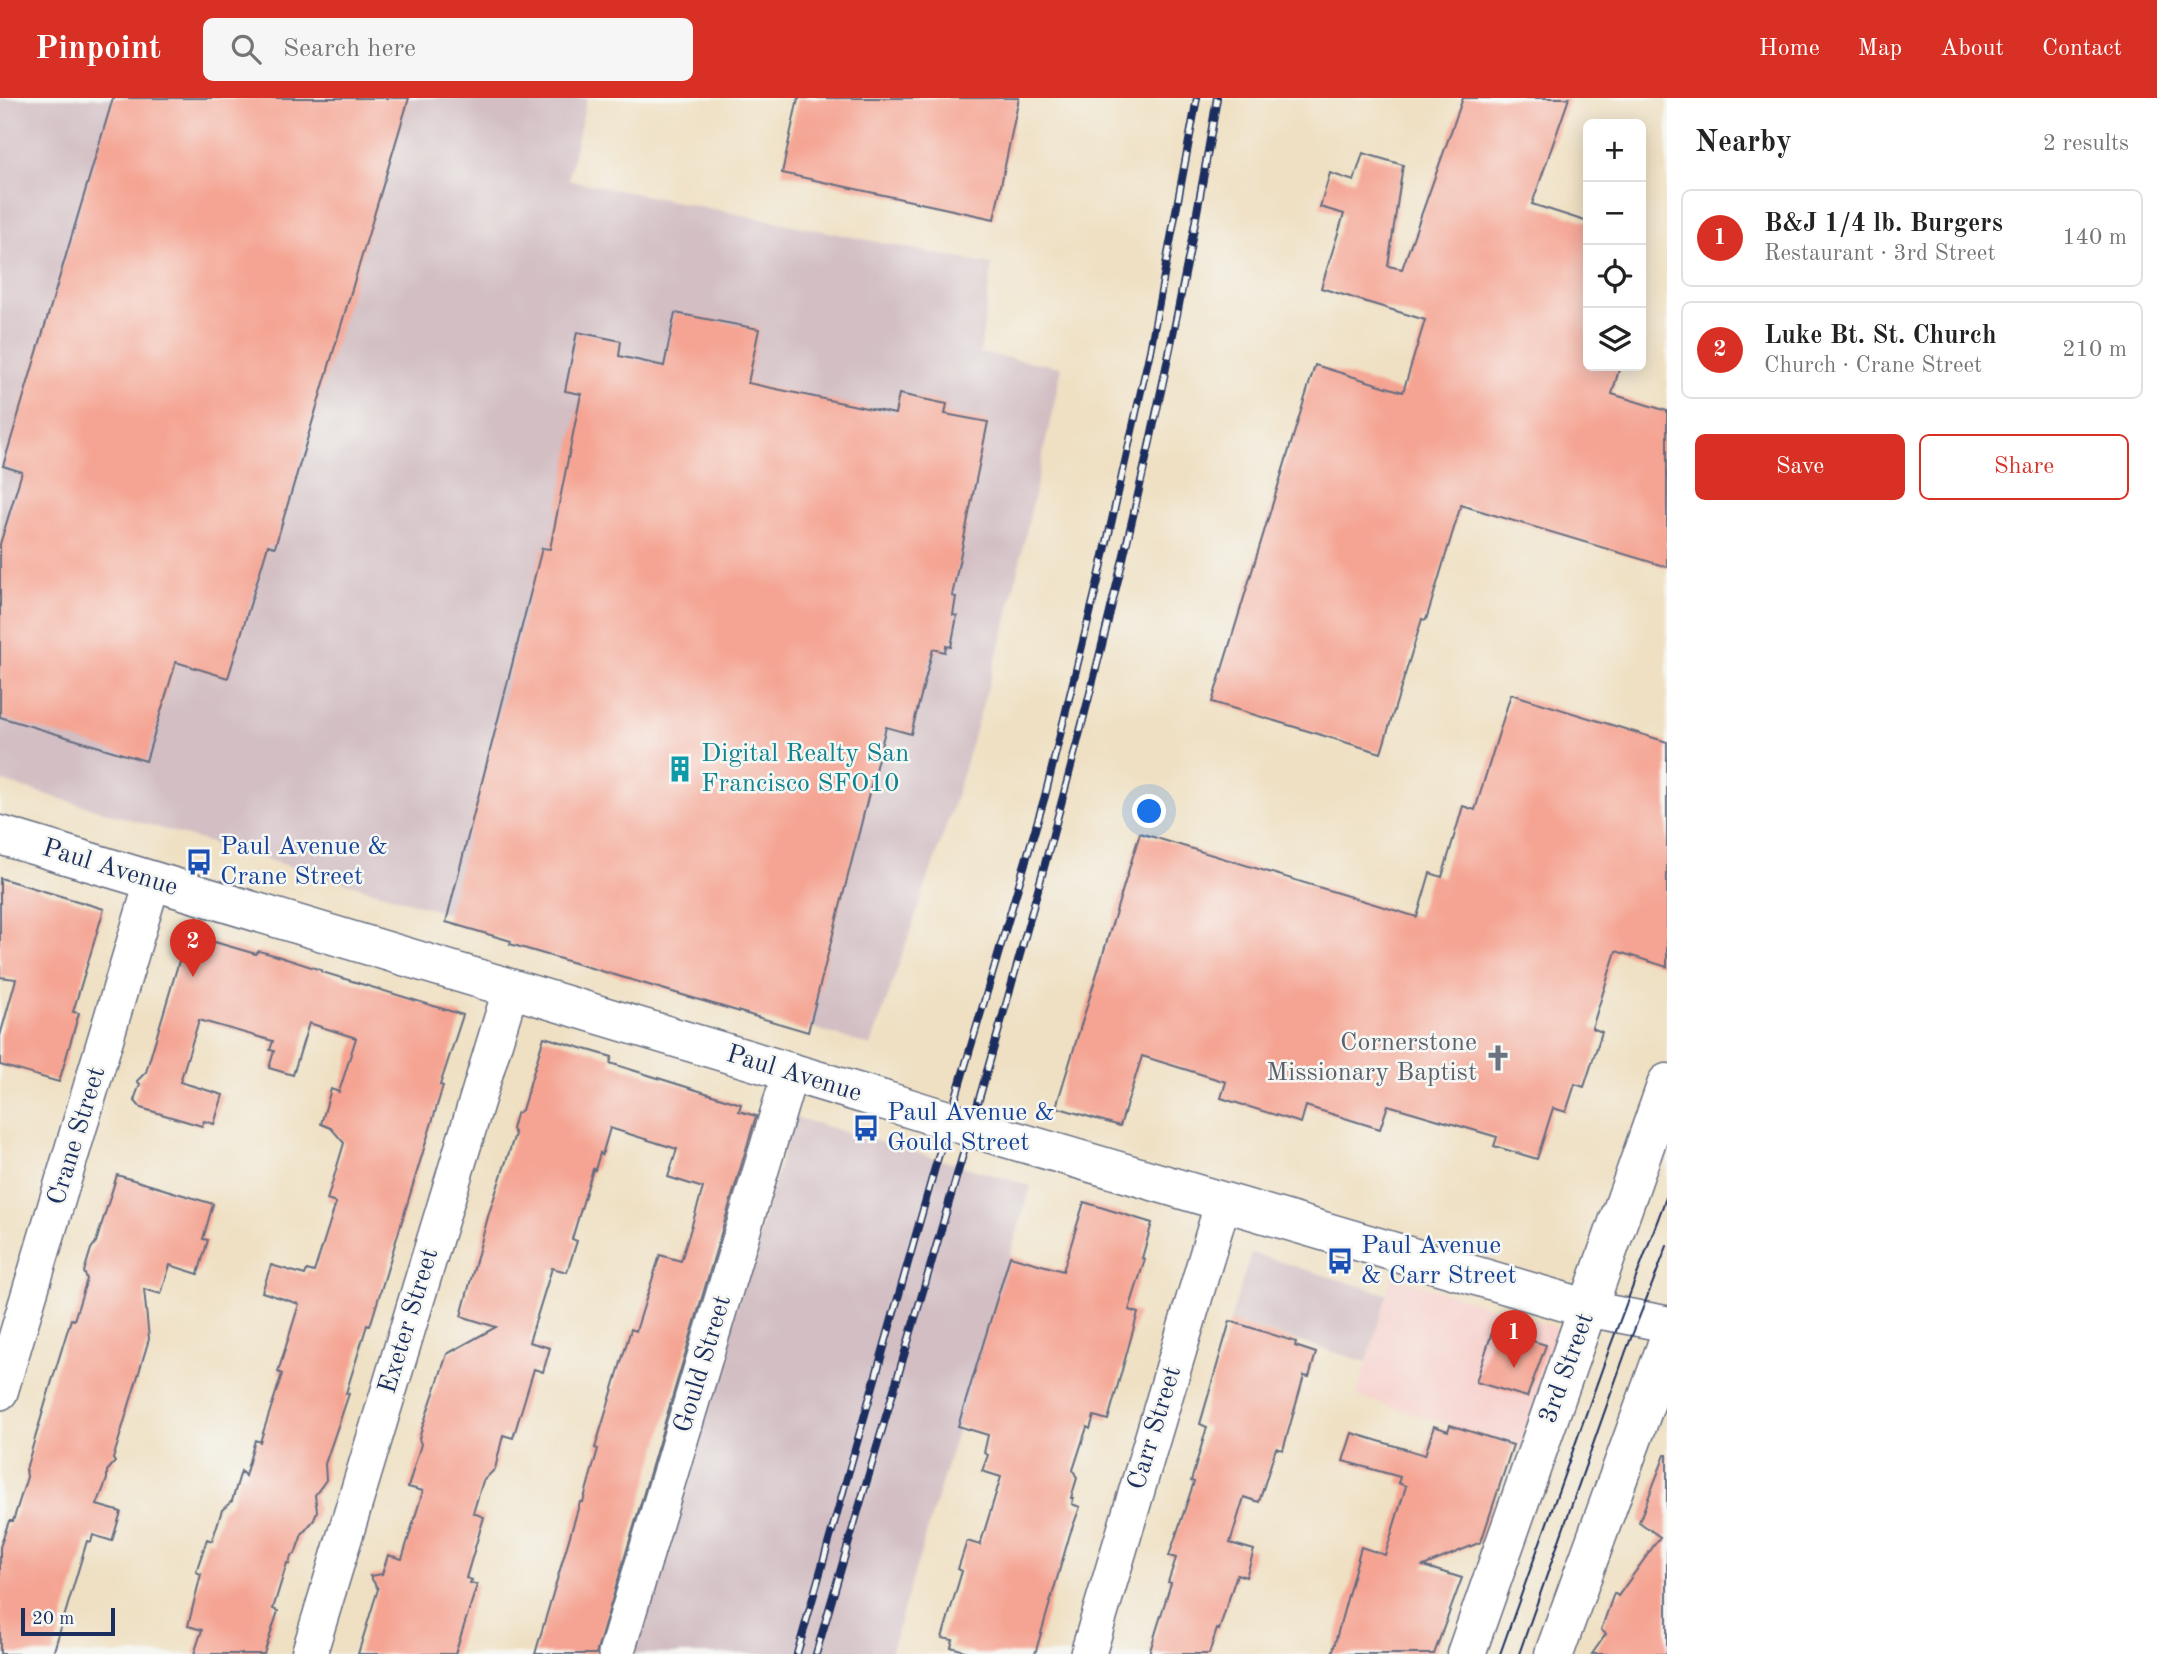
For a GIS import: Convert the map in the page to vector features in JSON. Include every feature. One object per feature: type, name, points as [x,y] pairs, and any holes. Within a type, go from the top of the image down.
[{"type":"main road","name":"Paul Avenue","points":[[0,835],[989,1133],[1589,1309]]},
{"type":"main road","name":"3rd Street","points":[[1466,1654],[1667,1083]]},
{"type":"main road","points":[[1554,1654],[1667,1344]]},
{"type":"street","name":"Crane Street","points":[[0,1392],[153,880]]},
{"type":"street","name":"Exeter Street","points":[[310,1654],[511,988]]},
{"type":"street","name":"Gould Street","points":[[616,1654],[790,1073]]},
{"type":"street","name":"Carr Street","points":[[1088,1654],[1223,1202]]},
{"type":"street","points":[[1589,1309],[1667,1324]]},
{"type":"shaded area","points":[[0,98],[587,98],[568,180],[992,265],[980,353],[1062,367],[1006,625],[953,806],[871,1046],[387,895],[0,781]]},
{"type":"shaded area","points":[[794,1117],[1031,1186],[890,1654],[632,1654]]},
{"type":"shaded area","points":[[1251,1253],[1387,1294],[1367,1362],[1230,1321]]},
{"type":"shaded area","points":[[1392,1276],[1555,1327],[1560,1335],[1524,1448],[1357,1396]]},
{"type":"building","points":[[113,98],[409,98],[275,547],[268,545],[228,678],[176,662],[146,761],[0,717],[0,544],[22,472],[3,466]]},
{"type":"building","points":[[798,98],[1019,98],[994,219],[782,173]]},
{"type":"building","points":[[1463,98],[1569,98],[1532,204],[1583,220],[1583,371],[1619,371],[1612,394],[1667,411],[1667,567],[1461,505],[1426,620],[1422,619],[1381,753],[1212,702],[1315,365],[1403,392],[1425,320],[1321,288],[1344,214],[1320,207],[1330,173],[1354,181],[1363,153],[1403,165],[1388,266],[1402,269]]},
{"type":"building","name":"Digital Realty San Francisco SFO10","points":[[675,313],[759,329],[748,383],[895,414],[899,394],[947,404],[945,414],[988,422],[952,596],[956,597],[953,615],[957,616],[951,647],[946,646],[945,652],[933,649],[911,734],[886,727],[808,1032],[510,944],[511,941],[446,922],[542,548],[550,549],[581,394],[565,391],[577,332],[621,341],[619,356],[664,366]]},
{"type":"building","points":[[1511,694],[1667,742],[1667,967],[1616,951],[1592,1028],[1602,1032],[1584,1087],[1575,1084],[1566,1112],[1553,1108],[1537,1159],[1494,1146],[1497,1137],[1388,1105],[1380,1129],[1306,1106],[1301,1123],[1221,1098],[1226,1082],[1142,1056],[1120,1126],[1056,1107],[1140,833],[1417,917],[1430,873],[1442,877],[1463,806],[1475,810]]},
{"type":"building","points":[[0,878],[104,909],[73,1012],[79,1013],[59,1082],[0,1065],[0,1036],[16,979],[0,977]]},
{"type":"building","points":[[187,934],[256,954],[259,951],[274,955],[463,1015],[382,1287],[370,1326],[367,1325],[346,1393],[349,1394],[325,1464],[326,1480],[315,1495],[317,1511],[314,1520],[302,1534],[295,1554],[291,1556],[289,1564],[287,1563],[273,1609],[278,1611],[264,1654],[194,1654],[202,1630],[188,1626],[201,1574],[196,1572],[207,1539],[212,1541],[222,1510],[232,1501],[241,1471],[245,1476],[255,1440],[260,1442],[282,1374],[278,1372],[299,1304],[262,1292],[271,1265],[305,1275],[307,1270],[314,1272],[336,1203],[327,1200],[344,1143],[331,1128],[321,1124],[331,1089],[339,1092],[356,1038],[309,1023],[293,1075],[269,1068],[274,1051],[270,1050],[273,1041],[199,1020],[180,1082],[223,1095],[214,1124],[204,1121],[202,1126],[141,1108],[134,1100],[140,1084],[137,1081],[146,1072]]},
{"type":"building","points":[[544,1037],[612,1057],[610,1063],[741,1104],[739,1111],[756,1116],[596,1654],[535,1654],[580,1502],[583,1502],[598,1449],[595,1448],[631,1329],[636,1331],[660,1255],[681,1261],[703,1188],[668,1177],[677,1149],[610,1128],[602,1155],[600,1153],[595,1170],[593,1169],[572,1239],[577,1241],[567,1272],[552,1268],[529,1342],[550,1348],[543,1372],[534,1369],[513,1438],[503,1435],[495,1469],[483,1481],[473,1513],[484,1517],[466,1578],[477,1585],[455,1654],[358,1654],[378,1589],[370,1576],[382,1574],[388,1555],[402,1559],[423,1491],[408,1487],[421,1444],[419,1439],[422,1428],[447,1354],[496,1327],[461,1316],[489,1213],[515,1134],[512,1129],[516,1114],[522,1110]]},
{"type":"building","points":[[117,1175],[213,1204],[203,1239],[208,1240],[198,1274],[170,1265],[161,1294],[144,1289],[149,1339],[113,1459],[115,1462],[107,1471],[107,1479],[97,1505],[121,1512],[112,1541],[93,1535],[91,1542],[87,1541],[53,1654],[0,1654],[0,1547],[9,1521],[13,1521],[27,1477],[26,1469],[48,1394],[71,1319],[74,1320],[87,1279],[84,1272]]},
{"type":"building","points":[[1084,1202],[1152,1223],[1142,1258],[1145,1259],[1129,1310],[1138,1313],[1108,1420],[1094,1416],[1090,1429],[1087,1427],[1073,1470],[1077,1478],[1071,1498],[1072,1504],[1080,1507],[1035,1654],[975,1654],[951,1647],[953,1640],[942,1638],[962,1571],[958,1569],[967,1541],[980,1545],[1001,1477],[982,1471],[988,1455],[984,1453],[988,1435],[958,1426],[1010,1256],[1063,1271]]},
{"type":"building","points":[[1230,1321],[1296,1342],[1295,1346],[1316,1353],[1309,1377],[1304,1376],[1283,1450],[1276,1448],[1259,1502],[1244,1497],[1230,1543],[1254,1550],[1246,1577],[1237,1574],[1209,1654],[1149,1654],[1171,1583],[1168,1582],[1176,1558],[1169,1556],[1194,1482],[1191,1481],[1207,1427],[1200,1424]]},
{"type":"building","points":[[1493,1329],[1546,1345],[1527,1397],[1476,1382]]},
{"type":"building","points":[[1450,1425],[1513,1445],[1481,1542],[1423,1566],[1462,1578],[1434,1654],[1332,1654],[1361,1547],[1385,1555],[1406,1486],[1398,1483],[1400,1477],[1343,1461],[1352,1433],[1425,1455],[1434,1426],[1448,1431]]},
{"type":"building","points":[[1665,1455],[1667,1654],[1592,1654],[1606,1634],[1601,1630],[1614,1593],[1618,1596],[1660,1537],[1639,1522]]},
{"type":"tram line","points":[[1500,1654],[1667,1195]]},
{"type":"tram line","points":[[1519,1654],[1626,1351],[1667,1246]]},
{"type":"railway","points":[[797,1654],[934,1171],[1045,796],[1100,573],[1150,351],[1197,98]]},
{"type":"railway","points":[[816,1654],[986,1075],[1091,687],[1139,492],[1181,296],[1217,98]]},
{"type":"place","name":"Digital Realty San Francisco SFO10","points":[[680,769]]},
{"type":"place","name":"Paul Avenue & Crane Street","points":[[199,862]]},
{"type":"place","name":"Luke Bt. St. Church","points":[[193,977]]},
{"type":"place","name":"Cornerstone Missionary Baptist","points":[[1498,1058]]},
{"type":"place","name":"Paul Avenue & Gould Street","points":[[866,1128]]},
{"type":"place","name":"Paul Avenue & Carr Street","points":[[1340,1261]]},
{"type":"place","name":"B&J 1/4 lb. Burgers","points":[[1514,1368]]}]
